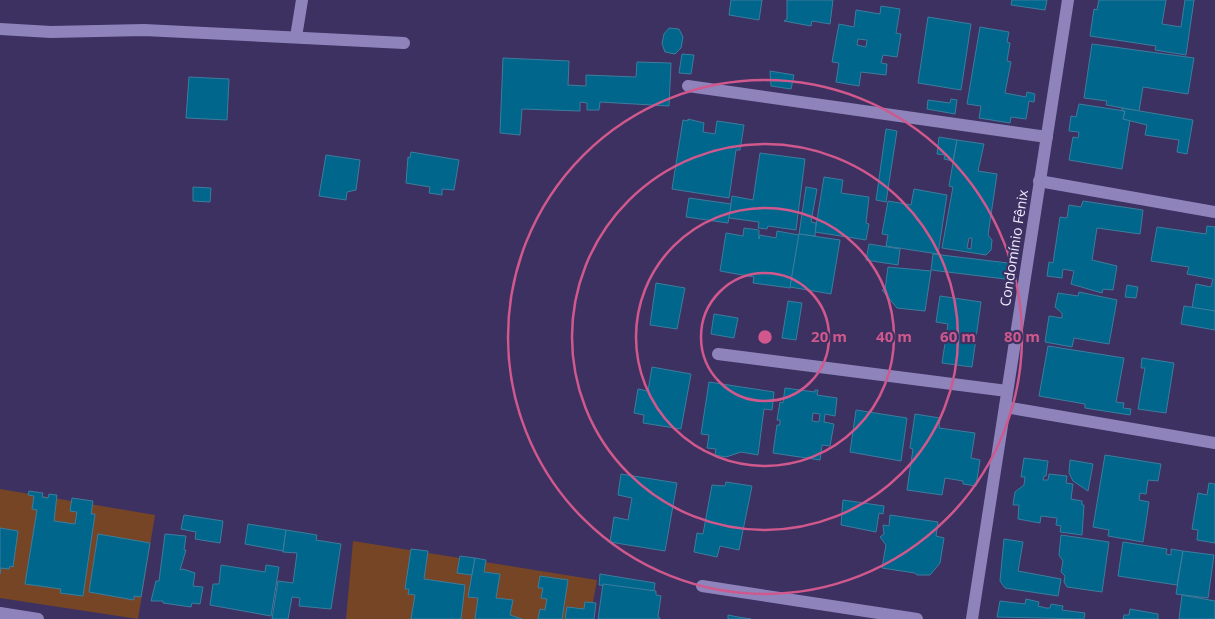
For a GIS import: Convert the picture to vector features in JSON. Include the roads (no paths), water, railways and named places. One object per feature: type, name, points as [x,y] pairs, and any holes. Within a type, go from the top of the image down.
[{"type":"street","points":[[296,37],[302,0]]},
{"type":"street","name":"Condomínio Fênix","points":[[972,619],[1068,0]]},
{"type":"street","points":[[0,29],[51,32],[144,30],[404,44]]},
{"type":"street","points":[[688,86],[1047,137]]},
{"type":"street","points":[[1039,181],[1215,212]]},
{"type":"street","points":[[718,354],[1008,392]]},
{"type":"street","points":[[1005,407],[1215,443]]},
{"type":"street","points":[[702,586],[917,619]]},
{"type":"street","points":[[0,613],[38,619]]}]
